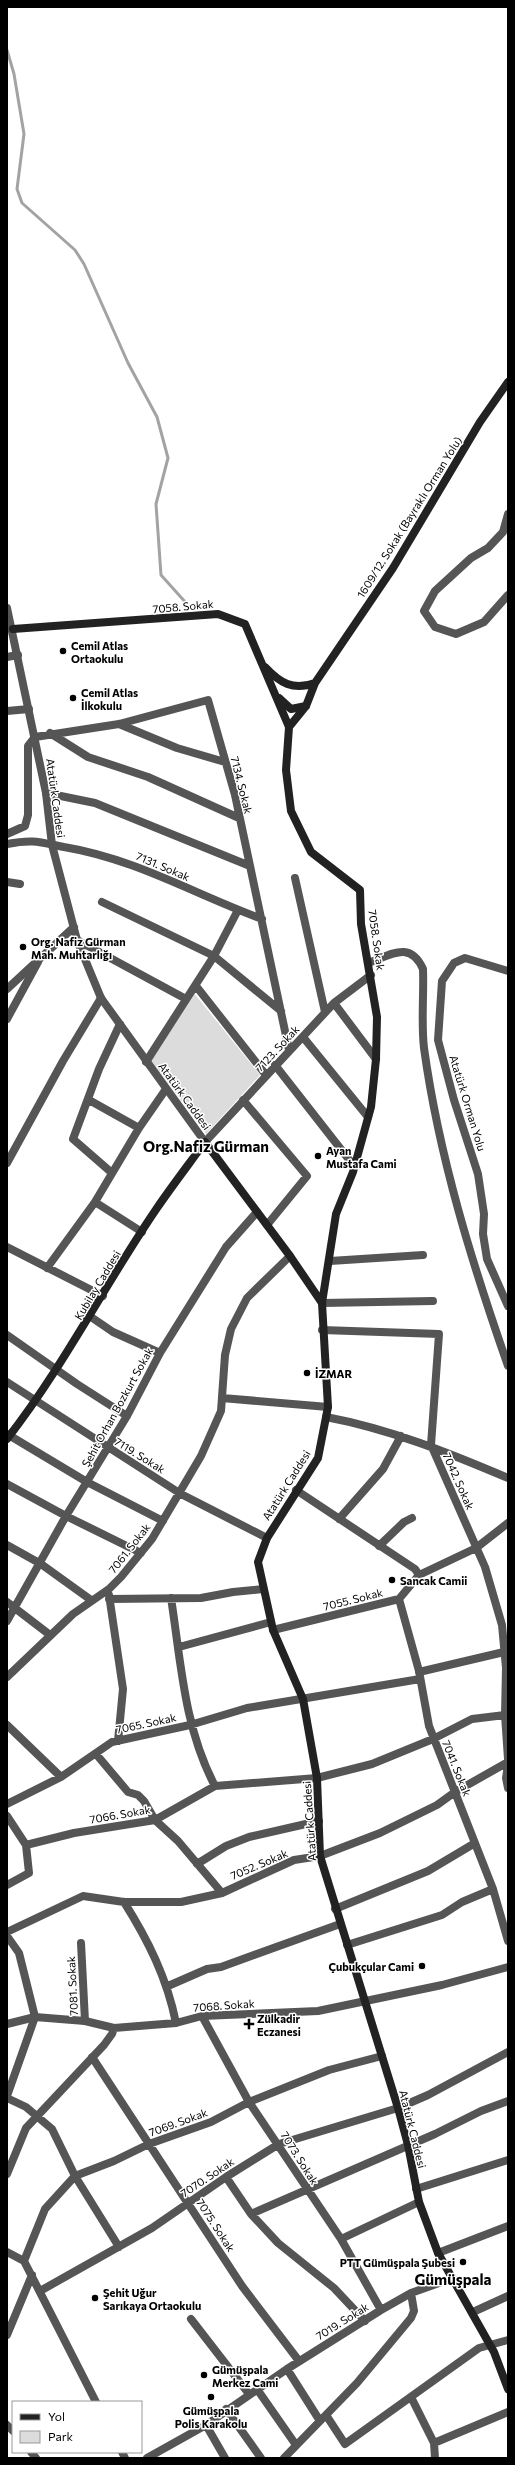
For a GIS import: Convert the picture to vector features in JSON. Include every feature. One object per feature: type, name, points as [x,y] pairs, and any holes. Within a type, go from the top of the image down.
[{"type":"main road","name":"1609/12. Sokak (Bayraklı Orman Yolu)","points":[[289,727],[306,706],[315,683],[394,568],[480,422],[508,382]]},
{"type":"main road","name":"7058. Sokak","points":[[13,629],[218,614],[245,624],[289,727],[286,770],[291,811],[312,852],[360,890],[362,924],[377,1017],[376,1059],[368,1116],[354,1166],[336,1214],[330,1262],[322,1303]]},
{"type":"main road","points":[[261,663],[278,681],[285,684],[304,687],[315,683]]},
{"type":"main road","points":[[272,690],[291,709],[306,706]]},
{"type":"main road","name":"Atatürk Caddesi","points":[[205,1142],[290,1256],[322,1303],[322,1330],[328,1407],[318,1458],[296,1490],[267,1538],[258,1562],[272,1626],[303,1699],[317,1778],[320,1856],[335,1909],[398,2108],[408,2145],[419,2202],[438,2253],[473,2312],[508,2387]]},
{"type":"main road","name":"Kubilay Caddesi","points":[[8,1436],[57,1369],[91,1317],[142,1232],[205,1142]]},
{"type":"street","points":[[508,514],[503,532],[488,548],[471,558],[435,591],[424,611],[435,627],[456,634],[484,622],[508,595]]},
{"type":"street","name":"Atatürk Caddesi","points":[[7,611],[13,629],[46,793],[52,844],[77,940],[101,998],[205,1142]]},
{"type":"street","points":[[7,657],[18,655]]},
{"type":"street","name":"7134. Sokak","points":[[35,737],[50,733],[119,724],[208,700],[235,795],[289,1050]]},
{"type":"street","points":[[7,711],[29,709]]},
{"type":"street","points":[[119,724],[177,748],[225,762]]},
{"type":"street","points":[[50,733],[88,757],[148,777],[239,818]]},
{"type":"street","points":[[7,834],[25,826],[28,815],[28,746],[35,737]]},
{"type":"street","points":[[46,793],[95,803],[250,866]]},
{"type":"street","name":"7131. Sokak","points":[[7,844],[30,840],[98,852],[145,869],[262,919]]},
{"type":"street","points":[[295,878],[325,1012]]},
{"type":"street","points":[[7,882],[20,884]]},
{"type":"street","points":[[102,902],[214,956],[281,1011]]},
{"type":"street","points":[[146,1062],[186,999],[196,986],[214,956],[238,910]]},
{"type":"street","points":[[7,989],[38,962],[74,927]]},
{"type":"street","points":[[77,940],[186,999]]},
{"type":"street","points":[[368,963],[403,951],[411,953],[419,960],[423,969],[424,1046],[439,1128],[472,1264],[508,1366]]},
{"type":"street","name":"Atatürk Orman Yolu","points":[[508,971],[465,958],[454,963],[442,981],[438,1040],[454,1100],[478,1174],[484,1214],[483,1234],[486,1259],[508,1306]]},
{"type":"street","points":[[7,1019],[38,962]]},
{"type":"street","name":"7123. Sokak","points":[[205,1142],[325,1012],[334,1003],[371,975]]},
{"type":"street","points":[[196,986],[266,1075]]},
{"type":"street","points":[[7,1163],[63,1061],[101,998]]},
{"type":"street","points":[[334,1003],[376,1059]]},
{"type":"street","points":[[112,1173],[73,1139],[100,1069],[120,1024]]},
{"type":"street","points":[[303,1037],[368,1116]]},
{"type":"street","points":[[275,1065],[354,1166]]},
{"type":"street","points":[[47,1268],[95,1202],[139,1128],[166,1089]]},
{"type":"street","points":[[89,1100],[139,1128]]},
{"type":"street","points":[[243,1100],[307,1176],[267,1225]]},
{"type":"street","points":[[95,1202],[142,1232]]},
{"type":"street","name":"Şehit Orhan Bozkurt Sokak","points":[[7,1622],[16,1609],[66,1516],[127,1416],[160,1353],[226,1247],[257,1212]]},
{"type":"street","points":[[7,1247],[103,1296]]},
{"type":"street","points":[[330,1262],[423,1254]]},
{"type":"street","name":"7061. Sokak","points":[[7,1677],[50,1635],[91,1600],[109,1589],[142,1553],[181,1494],[221,1411],[225,1355],[233,1324],[247,1298],[290,1256]]},
{"type":"street","points":[[322,1303],[433,1301]]},
{"type":"street","points":[[91,1317],[113,1332],[160,1353]]},
{"type":"street","name":"7042. Sokak","points":[[322,1330],[439,1334],[431,1445],[484,1567],[502,1625],[507,1668],[505,1715],[508,1759]]},
{"type":"street","points":[[7,1335],[127,1416]]},
{"type":"street","name":"7119. Sokak","points":[[7,1382],[108,1449],[181,1494],[267,1538]]},
{"type":"street","points":[[222,1398],[328,1407]]},
{"type":"street","points":[[326,1417],[356,1422],[431,1445],[508,1478]]},
{"type":"street","points":[[8,1436],[87,1482],[163,1521]]},
{"type":"street","points":[[339,1519],[383,1469],[401,1436]]},
{"type":"street","points":[[7,1484],[66,1516],[142,1553]]},
{"type":"street","points":[[296,1490],[415,1569],[419,1575]]},
{"type":"street","points":[[379,1546],[404,1522],[412,1518]]},
{"type":"street","name":"7055. Sokak","points":[[179,1647],[399,1599],[419,1575],[476,1548],[508,1523]]},
{"type":"street","points":[[7,1545],[41,1564],[91,1600]]},
{"type":"street","points":[[109,1589],[109,1599],[123,1689],[118,1741]]},
{"type":"street","points":[[109,1599],[201,1598],[263,1589]]},
{"type":"street","points":[[170,1598],[179,1647],[190,1725],[203,1764],[215,1786]]},
{"type":"street","name":"7041. Sokak","points":[[399,1599],[420,1675],[433,1739],[493,1889],[508,1940]]},
{"type":"street","points":[[7,1602],[50,1635]]},
{"type":"street","name":"7065. Sokak","points":[[7,1804],[60,1777],[112,1742],[190,1725],[247,1708],[303,1699],[420,1675],[504,1652]]},
{"type":"street","name":"7066. Sokak","points":[[26,1845],[74,1833],[155,1820],[215,1786],[317,1778],[372,1764],[433,1739],[472,1719],[505,1715]]},
{"type":"street","points":[[7,1725],[60,1777]]},
{"type":"street","points":[[96,1754],[128,1792],[138,1795],[144,1801],[155,1820],[178,1841],[222,1893]]},
{"type":"street","points":[[508,1764],[508,1788]]},
{"type":"street","name":"7052. Sokak","points":[[7,1932],[82,1896],[124,1902],[181,1902],[222,1893],[294,1860],[320,1856],[380,1834],[437,1805],[455,1792],[508,1764]]},
{"type":"street","points":[[7,1816],[26,1845],[29,1873],[7,1885]]},
{"type":"street","points":[[197,1864],[226,1846],[249,1837],[319,1821]]},
{"type":"street","points":[[335,1909],[428,1871],[475,1843]]},
{"type":"street","points":[[347,1945],[442,1915],[462,1902],[493,1889]]},
{"type":"street","points":[[124,1902],[147,1939],[168,1986],[176,2022]]},
{"type":"street","points":[[168,1986],[207,1969],[221,1967],[340,1924]]},
{"type":"street","points":[[7,1936],[19,1953],[35,2017],[7,2097],[39,2116],[52,2129],[75,2176],[119,2246]]},
{"type":"street","name":"7081. Sokak","points":[[7,2024],[35,2017],[85,2021],[81,1943]]},
{"type":"street","name":"7068. Sokak","points":[[85,2021],[114,2028],[176,2022],[202,2016],[318,2011],[442,1985],[508,1967]]},
{"type":"street","name":"7073. Sokak","points":[[202,2016],[218,2048],[249,2102],[279,2144],[306,2189],[341,2239],[381,2310]]},
{"type":"street","points":[[7,2174],[26,2128],[39,2116],[108,2040],[114,2028]]},
{"type":"street","name":"7070. Sokak","points":[[40,2291],[152,2228],[226,2177],[279,2144],[398,2108],[428,2095],[508,2052]]},
{"type":"street","name":"7069. Sokak","points":[[24,2260],[45,2209],[75,2176],[114,2161],[149,2144],[217,2120],[249,2102],[329,2070],[382,2056]]},
{"type":"street","name":"7075. Sokak","points":[[92,2057],[242,2286],[299,2361]]},
{"type":"street","points":[[251,2214],[481,2111],[508,2102]]},
{"type":"street","points":[[416,2189],[508,2160]]},
{"type":"street","points":[[226,2177],[251,2214],[278,2243],[334,2288],[365,2321]]},
{"type":"street","points":[[341,2239],[419,2202]]},
{"type":"street","points":[[438,2253],[508,2226]]},
{"type":"street","points":[[7,2252],[24,2260],[95,2401]]},
{"type":"street","points":[[7,2335],[32,2275]]},
{"type":"street","name":"7019. Sokak","points":[[150,2457],[206,2425],[226,2409],[299,2361],[381,2310],[411,2293],[453,2278]]},
{"type":"street","points":[[284,2458],[357,2382],[411,2318],[414,2311],[411,2293]]},
{"type":"street","points":[[473,2312],[508,2296]]},
{"type":"street","points":[[191,2319],[249,2394]]},
{"type":"street","points":[[287,2369],[323,2418],[345,2444],[479,2348],[508,2340]]},
{"type":"street","points":[[257,2389],[296,2445]]},
{"type":"street","points":[[411,2397],[434,2443],[435,2458]]},
{"type":"street","points":[[226,2409],[261,2458]]},
{"type":"street","points":[[434,2443],[508,2412]]},
{"type":"street","points":[[206,2425],[225,2458]]},
{"type":"green space","points":[[194,993],[260,1075],[206,1134],[150,1059]]},
{"type":"waterway","points":[[7,50],[14,74],[24,134],[17,189],[22,203],[75,250],[84,264],[128,363],[157,417],[168,458],[156,504],[161,575],[187,604]]},
{"type":"place","name":"Cemil Atlas Ortaokulu","points":[[63,651]]},
{"type":"place","name":"Cemil Atlas İlkokulu","points":[[73,698]]},
{"type":"place","name":"Org. Nafiz Gürman Mah. Muhtarlığı","points":[[23,947]]},
{"type":"place","name":"Ayan Mustafa Cami","points":[[318,1156]]},
{"type":"place","name":"İZMAR","points":[[307,1373]]},
{"type":"place","name":"Sancak Camii","points":[[392,1580]]},
{"type":"place","name":"Çubukçular Cami","points":[[422,1966]]},
{"type":"place","name":"Zülkadir Eczanesi","points":[[249,2024]]},
{"type":"place","name":"PTT Gümüşpala Şubesi","points":[[463,2262]]},
{"type":"place","name":"Şehit Uğur Sarıkaya Ortaokulu","points":[[95,2298]]},
{"type":"place","name":"Gümüşpala Merkez Cami","points":[[204,2375]]},
{"type":"place","name":"Gümüşpala Polis Karakolu","points":[[211,2397]]},
{"type":"district","name":"Org.Nafiz Gürman","points":[[206,1146]]},
{"type":"district","name":"Gümüşpala","points":[[453,2279]]}]
